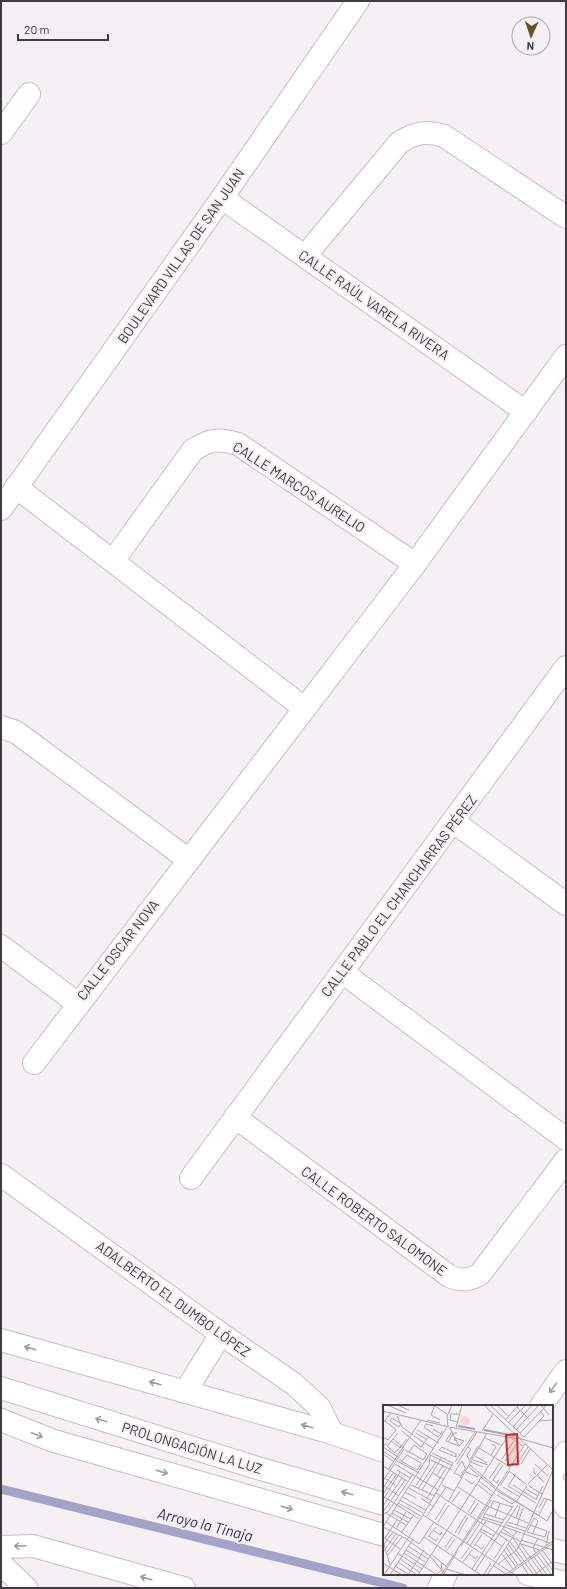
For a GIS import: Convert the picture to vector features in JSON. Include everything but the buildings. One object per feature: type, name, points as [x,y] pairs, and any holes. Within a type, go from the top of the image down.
[{"type":"street","name":"BOULEVARD VILLAS DE SAN JUAN","points":[[1,509],[222,198],[358,1]]},
{"type":"street","points":[[1,133],[29,94]]},
{"type":"street","points":[[305,256],[398,143],[409,136],[421,132],[433,132],[444,136],[566,217]]},
{"type":"street","name":"CALLE RAÚL VARELA RIVERA","points":[[222,198],[526,412]]},
{"type":"street","points":[[16,487],[304,708],[415,564],[566,356]]},
{"type":"street","name":"CALLE MARCOS AURELIO","points":[[113,561],[193,450],[206,442],[221,439],[238,444],[415,564]]},
{"type":"street","name":"CALLE PABLO EL CHANCHARRAS PÉREZ","points":[[191,1178],[565,672]]},
{"type":"street","name":"CALLE OSCAR NOVA","points":[[1,946],[77,1004],[189,860],[304,708]]},
{"type":"street","points":[[1,727],[16,732],[189,860]]},
{"type":"street","points":[[454,822],[566,904]]},
{"type":"street","points":[[342,972],[566,1139]]},
{"type":"street","points":[[34,1062],[77,1004]]},
{"type":"street","name":"CALLE ROBERTO SALOMONE","points":[[235,1117],[449,1276],[457,1280],[465,1281],[480,1274],[566,1160]]},
{"type":"street","name":"ADALBERTO EL DUMBO LÓPEZ","points":[[1,1175],[221,1334],[294,1384],[319,1406],[332,1433]]},
{"type":"street","points":[[185,1392],[221,1334]]},
{"type":"street","points":[[1,1340],[332,1433],[383,1451]]},
{"type":"street","points":[[542,1405],[566,1371]]},
{"type":"street","name":"PROLONGACIÓN LA LUZ","points":[[1,1388],[254,1467],[383,1504]]},
{"type":"street","points":[[1,1420],[54,1442],[383,1535]]},
{"type":"street","points":[[553,1471],[566,1453]]},
{"type":"street","points":[[553,1483],[566,1507]]},
{"type":"street","points":[[1,1547],[33,1546],[184,1588]]},
{"type":"street","points":[[553,1550],[566,1553]]},
{"type":"street","points":[[1,1564],[26,1588]]},
{"type":"street","points":[[532,1575],[566,1583]]},
{"type":"waterway","name":"Arroyo la Tinaja","points":[[1,1489],[403,1588]]}]
